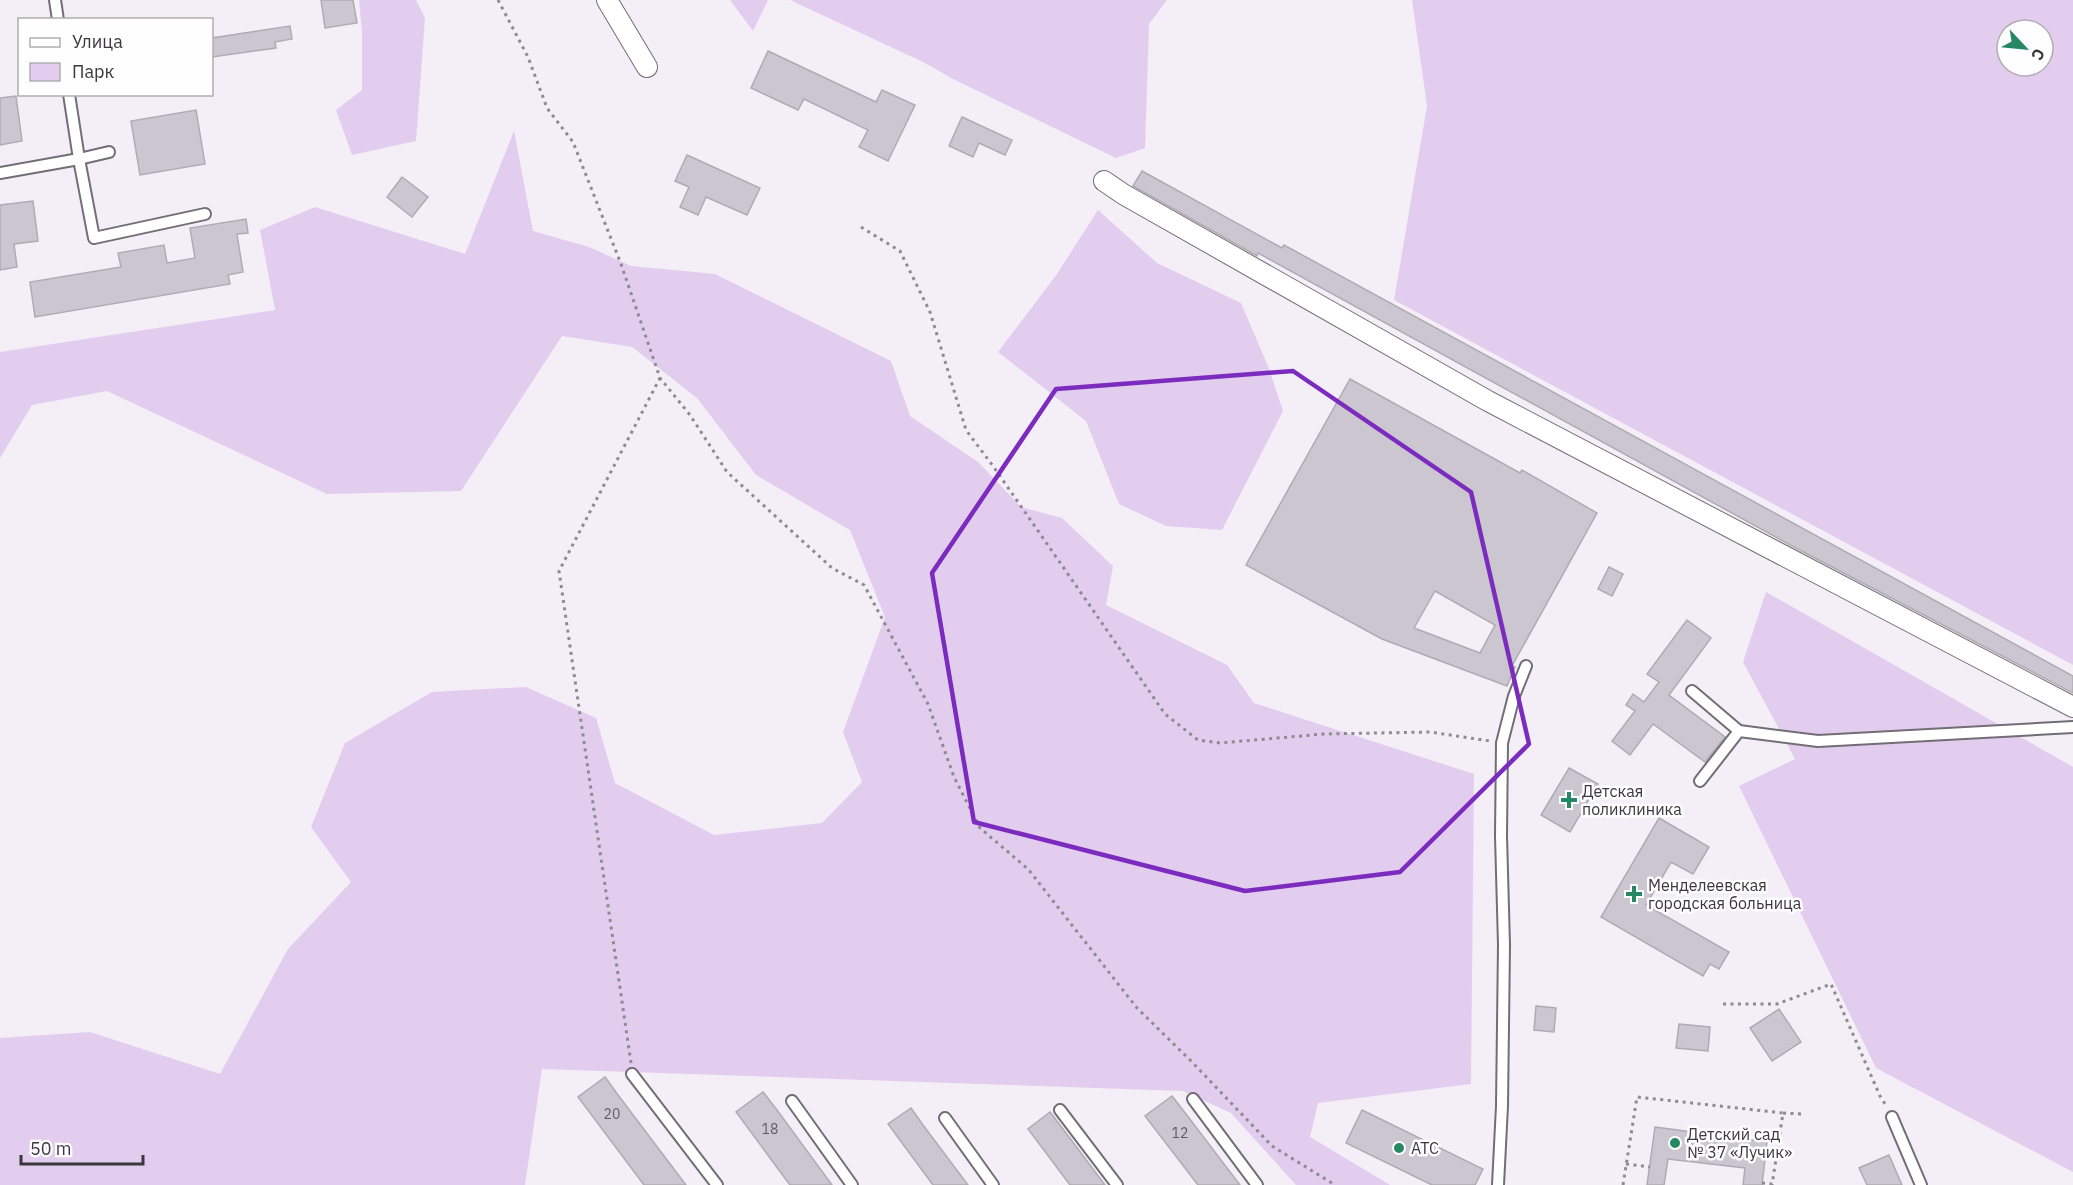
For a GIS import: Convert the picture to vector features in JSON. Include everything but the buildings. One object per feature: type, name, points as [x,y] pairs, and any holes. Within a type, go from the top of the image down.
[{"type":"street","points":[[607,0],[647,67]]},
{"type":"street","points":[[1104,181],[1133,200],[1488,401],[2073,707]]},
{"type":"lane","points":[[55,0],[58,18]]},
{"type":"lane","points":[[69,96],[94,238],[205,214]]},
{"type":"lane","points":[[0,173],[109,152]]},
{"type":"lane","points":[[1498,1185],[1502,1106],[1504,956],[1501,836],[1502,743],[1514,696],[1526,666]]},
{"type":"lane","points":[[1692,691],[1739,731],[1818,741],[2073,727]]},
{"type":"lane","points":[[1700,781],[1739,731]]},
{"type":"lane","points":[[632,1074],[717,1185]]},
{"type":"lane","points":[[1193,1099],[1257,1185]]},
{"type":"lane","points":[[792,1101],[852,1185]]},
{"type":"lane","points":[[1060,1110],[1117,1185]]},
{"type":"lane","points":[[1892,1117],[1921,1185]]},
{"type":"lane","points":[[945,1118],[993,1185]]},
{"type":"path","points":[[498,0],[528,57],[547,108],[573,142],[621,264],[660,378],[690,415],[727,472],[832,568],[864,585],[928,704],[954,777],[980,828],[1028,869],[1137,1008],[1272,1146],[1335,1185]]},
{"type":"path","points":[[861,227],[900,251],[930,312],[966,430],[1165,714],[1198,740],[1220,743],[1324,734],[1430,732],[1502,743]]},
{"type":"path","points":[[632,1074],[559,571],[660,378]]},
{"type":"path","points":[[1722,1004],[1777,1004],[1831,984],[1880,1096],[1892,1117]]},
{"type":"path","points":[[1623,1185],[1636,1096],[1801,1114]]},
{"type":"path","points":[[1762,1182],[1772,1185],[1783,1113]]},
{"type":"path","points":[[1626,1164],[1650,1167]]},
{"type":"highlighted area","points":[[1293,371],[1471,492],[1529,744],[1400,872],[1245,891],[974,822],[932,573],[1056,389]]},
{"type":"green space","points":[[359,0],[416,0],[425,18],[416,141],[352,155],[336,110],[362,90],[362,32]]},
{"type":"green space","points":[[730,0],[768,0],[753,31]]},
{"type":"green space","points":[[790,0],[1167,0],[1149,24],[1145,148],[1116,158],[953,79],[923,62]]},
{"type":"green space","points":[[1412,0],[2073,0],[2073,665],[1394,300],[1427,106]]},
{"type":"green space","points":[[514,131],[533,231],[589,247],[631,266],[715,274],[891,361],[910,416],[978,462],[1021,507],[1062,518],[1113,566],[1106,605],[1227,665],[1254,703],[1474,774],[1471,1084],[1318,1103],[1310,1137],[1390,1185],[1296,1185],[1231,1113],[1183,1091],[542,1069],[525,1185],[0,1185],[0,1038],[90,1032],[220,1074],[288,949],[351,882],[311,827],[345,743],[432,692],[526,687],[596,718],[615,783],[714,835],[822,823],[862,782],[843,732],[885,617],[850,530],[756,475],[697,398],[632,347],[562,336],[461,491],[327,494],[107,391],[32,405],[0,458],[0,352],[275,310],[260,230],[315,207],[465,254]]},
{"type":"green space","points":[[1098,210],[1157,263],[1241,303],[1268,366],[1283,411],[1222,530],[1166,526],[1119,504],[1086,421],[998,352],[1057,274]]},
{"type":"green space","points":[[1766,592],[2073,767],[2073,1172],[1876,1068],[1739,786],[1795,759],[1743,662]]},
{"type":"place","name":"Детская поликлиника","points":[[1569,800]]},
{"type":"place","name":"Менделеевская городская больница","points":[[1634,894]]},
{"type":"place","name":"Детский сад № 37 «Лучик»","points":[[1675,1143]]},
{"type":"place","name":"АТС","points":[[1399,1148]]}]
